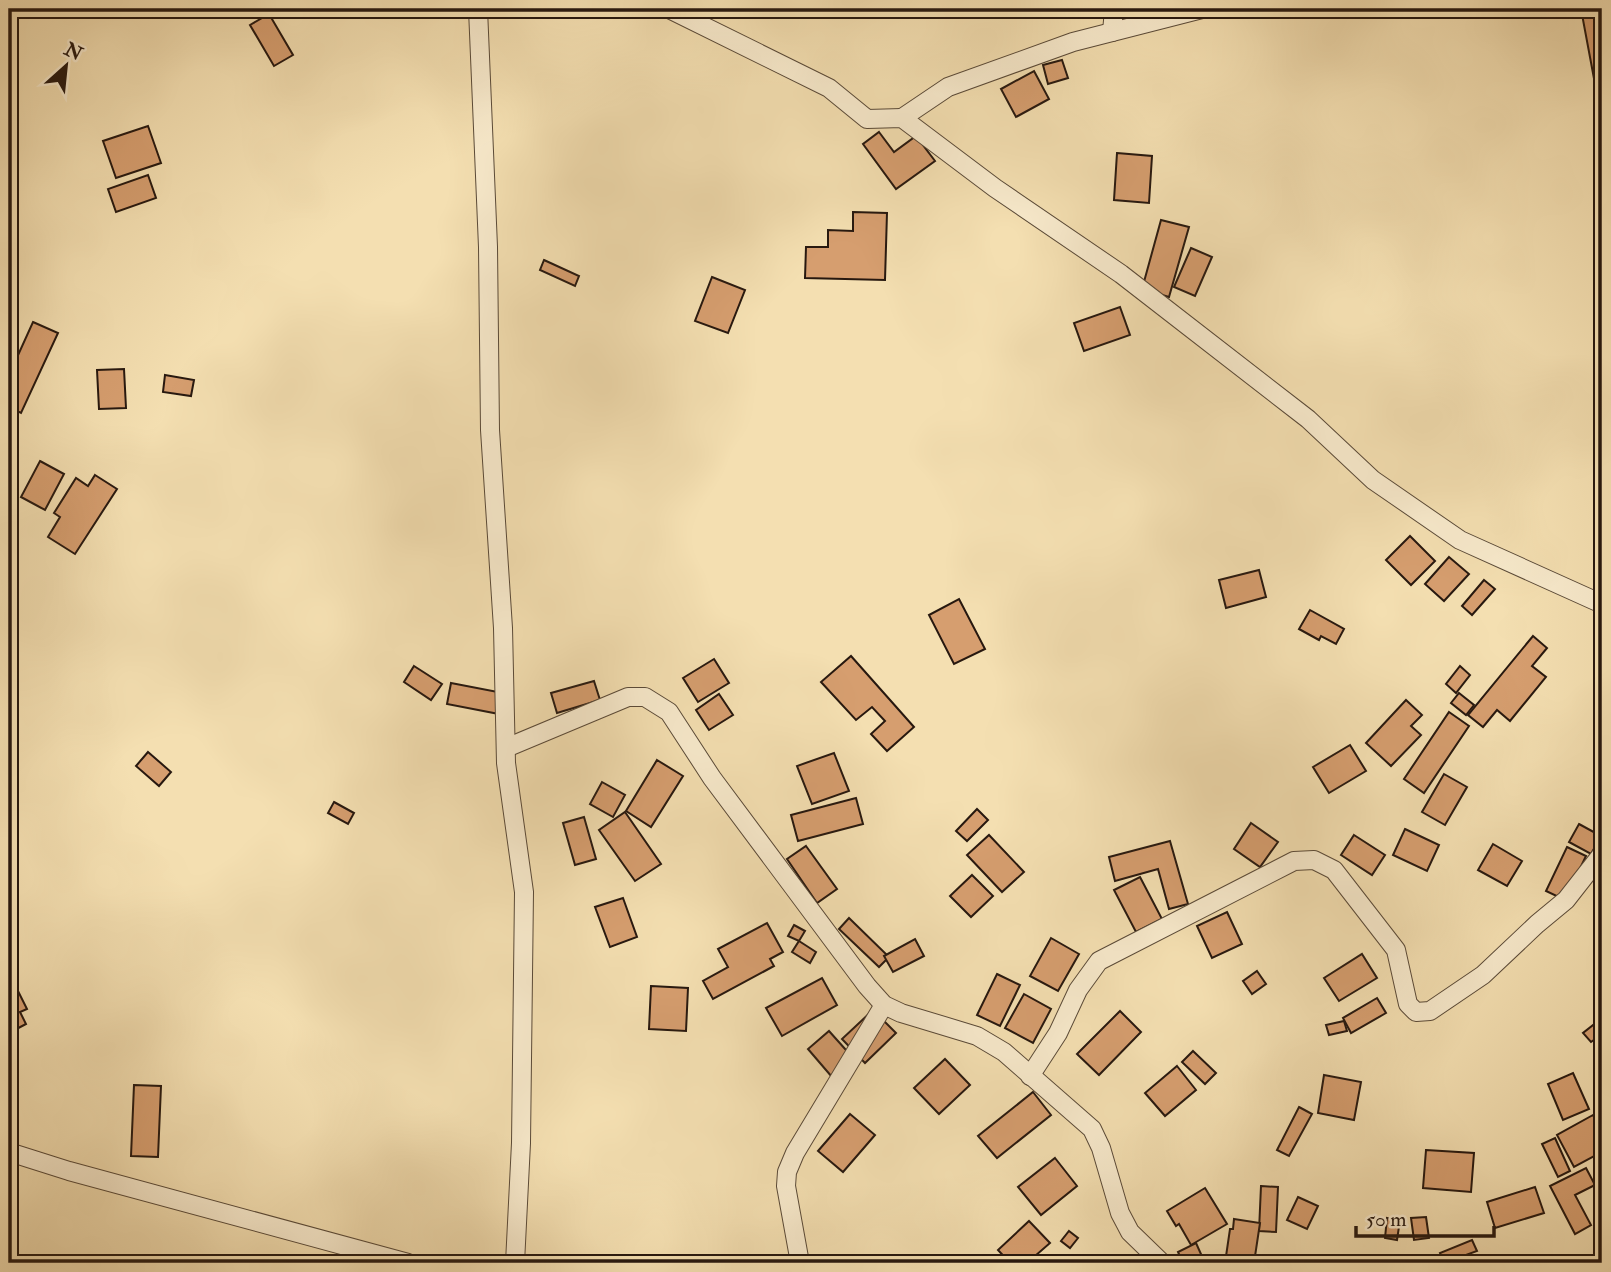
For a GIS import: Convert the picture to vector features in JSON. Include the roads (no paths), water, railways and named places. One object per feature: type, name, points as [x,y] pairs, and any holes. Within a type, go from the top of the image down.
[{"type":"street","points":[[478,9],[488,247],[490,430],[503,628],[506,747],[524,892],[521,1143],[515,1263]]},
{"type":"street","points":[[669,9],[829,88],[867,118],[902,118],[948,87],[1073,42],[1202,9]]},
{"type":"street","points":[[1112,32],[1114,9]]},
{"type":"street","points":[[902,118],[995,188],[1121,274],[1308,419],[1373,480],[1460,540],[1602,604]]},
{"type":"street","points":[[506,747],[628,697],[645,697],[668,712],[720,789],[884,1005],[977,1037],[1004,1052],[1093,1129],[1125,1223],[1130,1232],[1162,1263]]},
{"type":"street","points":[[1030,1076],[1058,1033],[1078,990],[1099,961],[1294,861],[1314,860],[1334,870],[1396,950],[1408,1004],[1416,1012],[1430,1011],[1483,975],[1566,900],[1602,854]]},
{"type":"street","points":[[800,1263],[786,1186],[787,1172],[795,1153],[884,1005]]},
{"type":"street","points":[[9,1152],[69,1171],[408,1263]]}]
